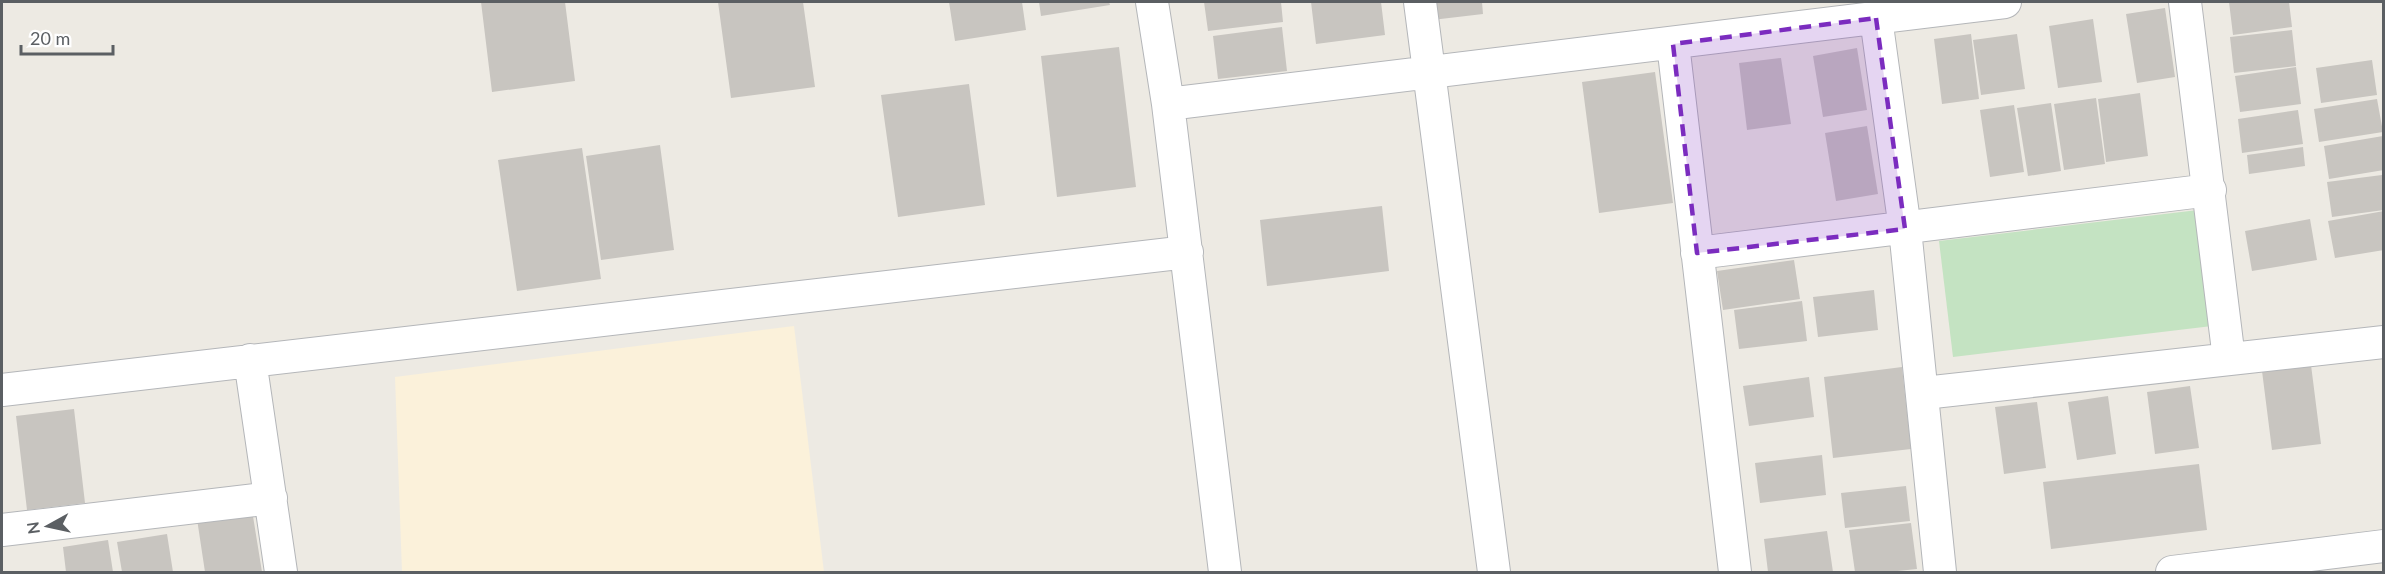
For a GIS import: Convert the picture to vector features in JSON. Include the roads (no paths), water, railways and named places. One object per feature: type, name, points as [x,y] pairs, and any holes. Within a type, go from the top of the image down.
[{"type":"street","points":[[1152,2],[1187,252],[1225,573]]},
{"type":"street","points":[[1420,2],[1494,573]]},
{"type":"street","points":[[1168,104],[2005,2]]},
{"type":"street","points":[[2186,2],[2229,358]]},
{"type":"street","points":[[1876,18],[1905,229],[1940,573]]},
{"type":"street","points":[[1673,44],[1735,573]]},
{"type":"street","points":[[1697,253],[2210,190]]},
{"type":"street","points":[[2,390],[1187,252]]},
{"type":"street","points":[[1923,393],[2384,342]]},
{"type":"street","points":[[250,360],[281,573]]},
{"type":"street","points":[[2,530],[271,498]]},
{"type":"street","points":[[2172,573],[2384,546]]}]
